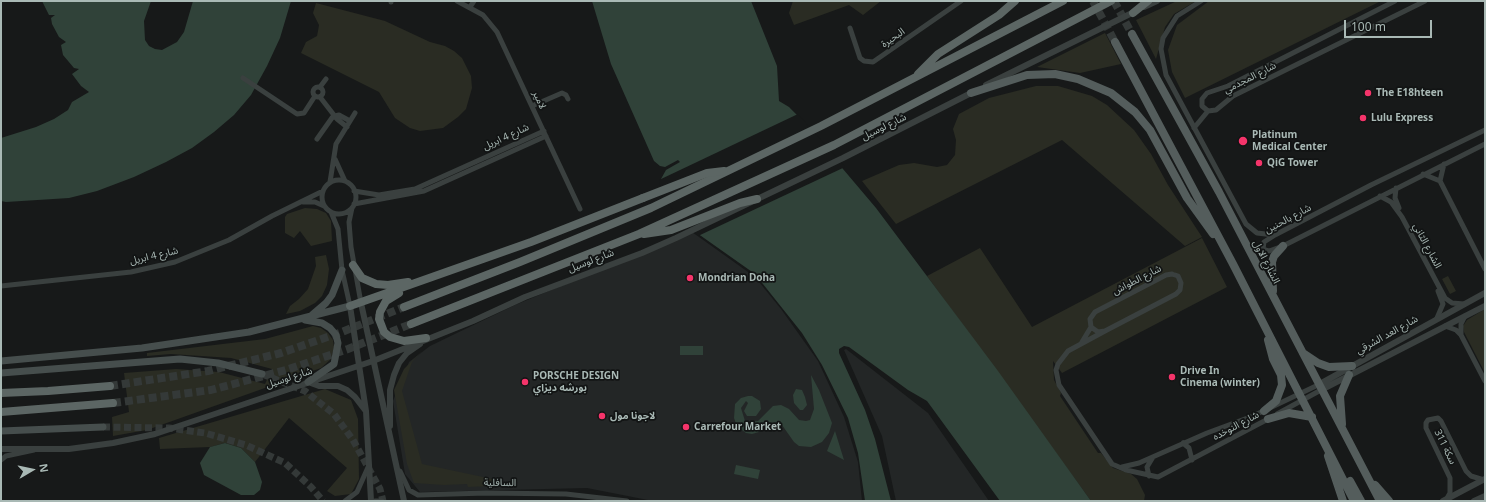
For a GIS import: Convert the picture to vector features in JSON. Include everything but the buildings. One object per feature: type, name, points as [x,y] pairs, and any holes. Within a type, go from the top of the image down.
[{"type":"highway","points":[[914,78],[938,54],[1000,15],[1015,1]]},
{"type":"highway","points":[[404,307],[520,262],[651,208],[724,171],[821,126],[1063,1]]},
{"type":"highway","name":"شارع لوسيل","points":[[411,324],[639,234],[834,145],[1111,1]]},
{"type":"highway","points":[[1133,13],[1148,1]]},
{"type":"highway","points":[[350,306],[531,242],[707,173],[724,171]]},
{"type":"highway","points":[[639,234],[652,234],[671,230],[740,203],[757,199]]},
{"type":"highway","points":[[353,265],[362,278],[376,284],[388,285],[427,280]]},
{"type":"highway","points":[[426,338],[412,341],[397,340],[384,332],[379,318],[386,301],[427,280]]},
{"type":"highway","points":[[1,393],[110,386]]},
{"type":"highway","points":[[1,412],[113,403]]},
{"type":"main road","name":"الشارع الاول","points":[[1132,34],[1219,192],[1380,501]]},
{"type":"main road","points":[[1115,42],[1225,248],[1354,501]]},
{"type":"main road","points":[[971,93],[1027,75],[1055,74],[1078,79],[1111,93],[1135,112],[1150,130],[1187,198],[1217,240],[1225,248]]},
{"type":"main road","points":[[1274,299],[1271,282],[1272,262],[1282,246]]},
{"type":"main road","points":[[303,319],[315,312],[326,302],[336,287],[342,270]]},
{"type":"main road","points":[[1,361],[142,348],[248,332],[350,306]]},
{"type":"main road","points":[[303,319],[322,323],[336,335],[338,344],[334,364],[308,382]]},
{"type":"main road","points":[[1264,411],[1276,401],[1282,385],[1281,375],[1269,348],[1268,333]]},
{"type":"main road","points":[[1302,353],[1323,366],[1336,368],[1352,366]]},
{"type":"main road","name":"شارع لوسيل","points":[[1,373],[180,359],[218,363],[262,374]]},
{"type":"main road","points":[[1342,427],[1340,396],[1349,375]]},
{"type":"main road","points":[[1268,419],[1289,413],[1312,417]]},
{"type":"main road","points":[[1,431],[103,427]]},
{"type":"main road","points":[[1323,440],[1341,499]]},
{"type":"main road","points":[[1338,469],[1349,481],[1361,501]]},
{"type":"main road","points":[[1368,476],[1389,501]]},
{"type":"street","name":"لامير","points":[[457,1],[483,15],[497,32],[580,209]]},
{"type":"street","points":[[470,7],[474,1]]},
{"type":"street","name":"البحيرة","points":[[850,28],[860,58],[864,61],[873,62],[961,1]]},
{"type":"street","name":"شارع لوسيل","points":[[1,449],[69,449],[112,443],[155,434],[373,361],[426,338],[473,321],[525,297],[642,253],[676,238],[843,158],[1157,1]]},
{"type":"street","name":"الشارع الاول","points":[[1201,1],[1177,16],[1163,38],[1161,49],[1166,75],[1246,224],[1257,233],[1275,235]]},
{"type":"street","name":"شارع المجدمي","points":[[1395,1],[1233,83],[1207,93],[1203,96],[1202,104],[1208,111],[1216,110],[1232,96],[1424,1]]},
{"type":"street","points":[[243,78],[297,114],[304,113],[323,92],[320,87]]},
{"type":"street","points":[[326,78],[320,87],[313,89],[313,93],[318,96],[347,126]]},
{"type":"street","points":[[532,106],[562,93],[566,95],[568,99]]},
{"type":"street","points":[[1194,128],[1208,111]]},
{"type":"street","points":[[355,113],[336,144],[330,182],[323,191],[322,199],[326,207],[331,212],[338,229],[342,270],[350,306],[366,411],[371,501]]},
{"type":"street","points":[[335,115],[341,116],[350,121]]},
{"type":"street","points":[[317,139],[335,115]]},
{"type":"street","name":"شارع بالحنين","points":[[1485,130],[1371,184],[1275,235],[1264,242],[1262,246],[1263,249],[1269,251],[1282,246],[1485,144]]},
{"type":"street","name":"شارع 4 ابريل","points":[[353,206],[424,187],[545,134]]},
{"type":"street","points":[[335,152],[337,166],[345,181]]},
{"type":"street","points":[[1444,164],[1440,181],[1485,270]]},
{"type":"street","points":[[1423,174],[1440,181]]},
{"type":"street","points":[[330,182],[340,180],[345,181],[351,185],[354,191],[349,228],[353,265],[373,361]]},
{"type":"street","name":"الشارع الثاني","points":[[1396,188],[1395,198],[1402,217],[1437,284],[1448,301],[1464,304]]},
{"type":"street","name":"شارع 4 ابريل","points":[[1,286],[131,272],[175,262],[230,240],[323,191]]},
{"type":"street","name":"شارع 4 ابريل","points":[[354,191],[397,195]]},
{"type":"street","name":"الشارع الثاني","points":[[1380,196],[1391,202],[1402,217]]},
{"type":"street","name":"شارع 4 ابريل","points":[[299,204],[315,202],[326,207]]},
{"type":"street","points":[[331,212],[341,213],[353,206]]},
{"type":"street","points":[[338,229],[349,228]]},
{"type":"street","name":"شارع الطواش","points":[[1080,344],[1091,327],[1090,319],[1095,312],[1166,275],[1172,274],[1180,279],[1180,290],[1176,294],[1068,351],[1062,357],[1056,370],[1057,378],[1063,391],[1112,464],[1149,476],[1158,477]]},
{"type":"street","name":"الشارع الثاني","points":[[1437,284],[1443,304],[1437,318]]},
{"type":"street","name":"شارع العد الشرقي","points":[[1320,387],[1352,366],[1485,292]]},
{"type":"street","name":"شارع العد الشرقي","points":[[1301,397],[1349,375],[1485,306]]},
{"type":"street","points":[[1461,335],[1460,324],[1465,316]]},
{"type":"street","points":[[1445,326],[1456,330],[1461,335],[1485,381]]},
{"type":"street","points":[[1091,327],[1098,332],[1105,331]]},
{"type":"street","points":[[390,436],[390,390],[399,363],[407,353],[426,338]]},
{"type":"street","name":"السافلية","points":[[373,361],[404,501]]},
{"type":"street","points":[[308,382],[319,386],[338,386],[347,390],[355,397],[366,411]]},
{"type":"street","name":"شارع النوخده","points":[[1154,456],[1301,397]]},
{"type":"street","name":"شارع النوخده","points":[[1158,477],[1268,419],[1301,397]]},
{"type":"street","name":"سكة 311","points":[[1444,500],[1450,493],[1450,478],[1426,428],[1428,420],[1438,418],[1441,421],[1466,471],[1470,476],[1484,479]]},
{"type":"street","points":[[1183,444],[1189,448],[1192,460]]},
{"type":"street","points":[[1,460],[6,456],[37,450]]},
{"type":"street","points":[[1121,468],[1132,466],[1154,456]]},
{"type":"street","points":[[1149,476],[1147,467],[1154,456]]},
{"type":"street","name":"السافلية","points":[[394,458],[409,490],[418,495],[504,493],[566,494],[623,501]]},
{"type":"street","points":[[345,501],[357,492],[369,464]]},
{"type":"street","points":[[1444,500],[1484,479]]},
{"type":"street","points":[[1474,501],[1485,496]]},
{"type":"street","points":[[375,501],[382,501]]},
{"type":"shaded area","points":[[42,1],[151,1],[144,21],[145,40],[149,46],[162,50],[177,42],[184,32],[193,1],[291,1],[280,38],[251,95],[234,115],[192,148],[134,177],[97,191],[69,198],[6,202],[1,201],[1,138],[36,127],[54,119],[68,110],[72,102],[89,92],[81,86],[72,74],[79,69],[74,68],[63,55],[61,45],[66,42],[59,37],[52,24],[51,18],[55,15],[49,15]]},
{"type":"shaded area","points":[[592,1],[751,1],[777,66],[779,101],[789,107],[799,117],[876,208],[998,371],[1091,501],[1000,501],[927,401],[908,390],[849,347],[844,346],[839,349],[839,353],[865,410],[875,439],[891,501],[865,501],[858,453],[848,418],[822,365],[802,333],[755,274],[687,226],[661,186],[661,179],[666,170],[680,162],[678,160],[665,167],[660,166],[654,161],[611,64]]},
{"type":"shaded area","points":[[793,1],[881,1],[863,15],[849,5],[794,25],[789,13]]},
{"type":"shaded area","points":[[1177,1],[1196,1],[1174,14],[1165,27],[1156,59],[1136,20]]},
{"type":"shaded area","points":[[1209,1],[1381,1],[1185,98],[1172,72],[1168,50],[1177,25]]},
{"type":"shaded area","points":[[316,3],[385,21],[430,42],[445,46],[454,51],[462,58],[471,76],[472,88],[466,109],[443,128],[420,131],[410,128],[395,118],[379,92],[301,53],[306,42],[317,36],[319,25],[313,13]]},
{"type":"shaded area","points":[[1105,33],[1121,64],[1080,73],[1037,67]]},
{"type":"shaded area","points":[[1036,86],[1058,86],[1092,96],[1107,105],[1134,130],[1151,154],[1168,185],[1202,237],[1185,246],[1062,140],[896,224],[862,181],[899,165],[914,163],[937,167],[947,165],[955,155],[956,140],[953,129],[959,114],[989,98]]},
{"type":"shaded area","points":[[305,208],[317,209],[326,213],[331,221],[332,241],[311,246],[300,231],[294,238],[285,233],[285,217],[287,214]]},
{"type":"shaded area","points":[[692,232],[755,277],[781,309],[818,361],[844,417],[858,462],[862,501],[653,501],[587,488],[420,492],[405,474],[393,401],[409,362],[430,346],[515,305]]},
{"type":"shaded area","points":[[1202,238],[1227,287],[1062,373],[1053,361],[1054,380],[1061,393],[1060,396],[1098,453],[1101,453],[1113,468],[1131,474],[1137,479],[1145,495],[1144,501],[1091,501],[927,276],[980,248],[1032,327]]},
{"type":"shaded area","points":[[326,255],[329,269],[327,285],[322,296],[315,303],[300,311],[286,314],[290,306],[308,289],[316,266],[315,257]]},
{"type":"shaded area","points":[[1448,276],[1456,291],[1450,294],[1442,279]]},
{"type":"shaded area","points":[[1485,309],[1485,373],[1464,332],[1463,326],[1467,320]]},
{"type":"shaded area","points":[[313,326],[321,328],[328,333],[333,340],[334,347],[331,359],[321,368],[147,430],[113,436],[112,417],[129,412],[124,373],[176,369],[219,372],[265,384],[272,369],[231,358],[171,354],[147,356],[147,353],[265,339]]},
{"type":"shaded area","points":[[680,346],[703,346],[703,355],[680,355]]},
{"type":"shaded area","points":[[846,349],[928,413],[989,501],[896,501],[882,436],[844,350]]},
{"type":"shaded area","points":[[422,351],[412,362],[402,391],[422,464],[497,480],[491,486],[468,487],[467,484],[444,485],[414,483],[407,464],[394,390],[404,369]]},
{"type":"shaded area","points":[[811,375],[819,390],[832,423],[829,433],[822,442],[811,447],[799,446],[794,442],[782,425],[776,422],[759,432],[752,434],[746,433],[737,426],[734,418],[735,404],[741,398],[748,396],[752,396],[760,401],[761,409],[756,416],[747,416],[744,411],[748,403],[746,401],[741,408],[745,421],[758,421],[773,406],[781,405],[789,409],[799,420],[810,420],[814,409]]},
{"type":"shaded area","points":[[325,389],[351,400],[358,419],[359,479],[351,494],[335,496],[327,491],[347,468],[289,418],[255,462],[241,448],[225,443],[210,447],[160,449],[159,438]]},
{"type":"shaded area","points":[[796,389],[802,390],[805,397],[807,405],[803,410],[800,410],[794,403],[793,395]]},
{"type":"shaded area","points":[[835,431],[844,460],[827,451]]},
{"type":"shaded area","points":[[225,443],[241,448],[255,462],[262,482],[260,490],[254,495],[241,495],[204,475],[200,463],[210,447]]},
{"type":"shaded area","points":[[736,465],[760,470],[758,479],[734,474]]},
{"type":"pier","points":[[798,114],[845,167],[698,236],[686,227],[662,195],[659,180]]},
{"type":"tunnel","points":[[1093,1],[1115,42]]},
{"type":"tunnel","points":[[1114,1],[1132,34]]},
{"type":"tunnel","points":[[110,386],[208,371],[281,353],[342,332],[404,307]]},
{"type":"tunnel","points":[[113,403],[211,390],[286,370],[348,349],[411,324]]},
{"type":"tunnel","points":[[262,374],[305,391],[334,414],[353,440],[380,489],[383,501]]},
{"type":"tunnel","points":[[103,427],[169,428],[205,433],[246,445],[285,463],[311,487],[323,501]]},
{"type":"place","name":"The E18hteen","points":[[1368,93]]},
{"type":"place","name":"Lulu Express","points":[[1363,118]]},
{"type":"place","name":"Platinum Medical Center","points":[[1243,141]]},
{"type":"place","name":"QiG Tower","points":[[1259,163]]},
{"type":"place","name":"Mondrian Doha","points":[[690,278]]},
{"type":"place","name":"Drive In Cinema (winter)","points":[[1172,377]]},
{"type":"place","name":"PORSCHE DESIGN بورشه ديزاي","points":[[525,382]]},
{"type":"place","name":"لاجونا مول","points":[[602,416]]},
{"type":"place","name":"Carrefour Market","points":[[686,427]]}]
